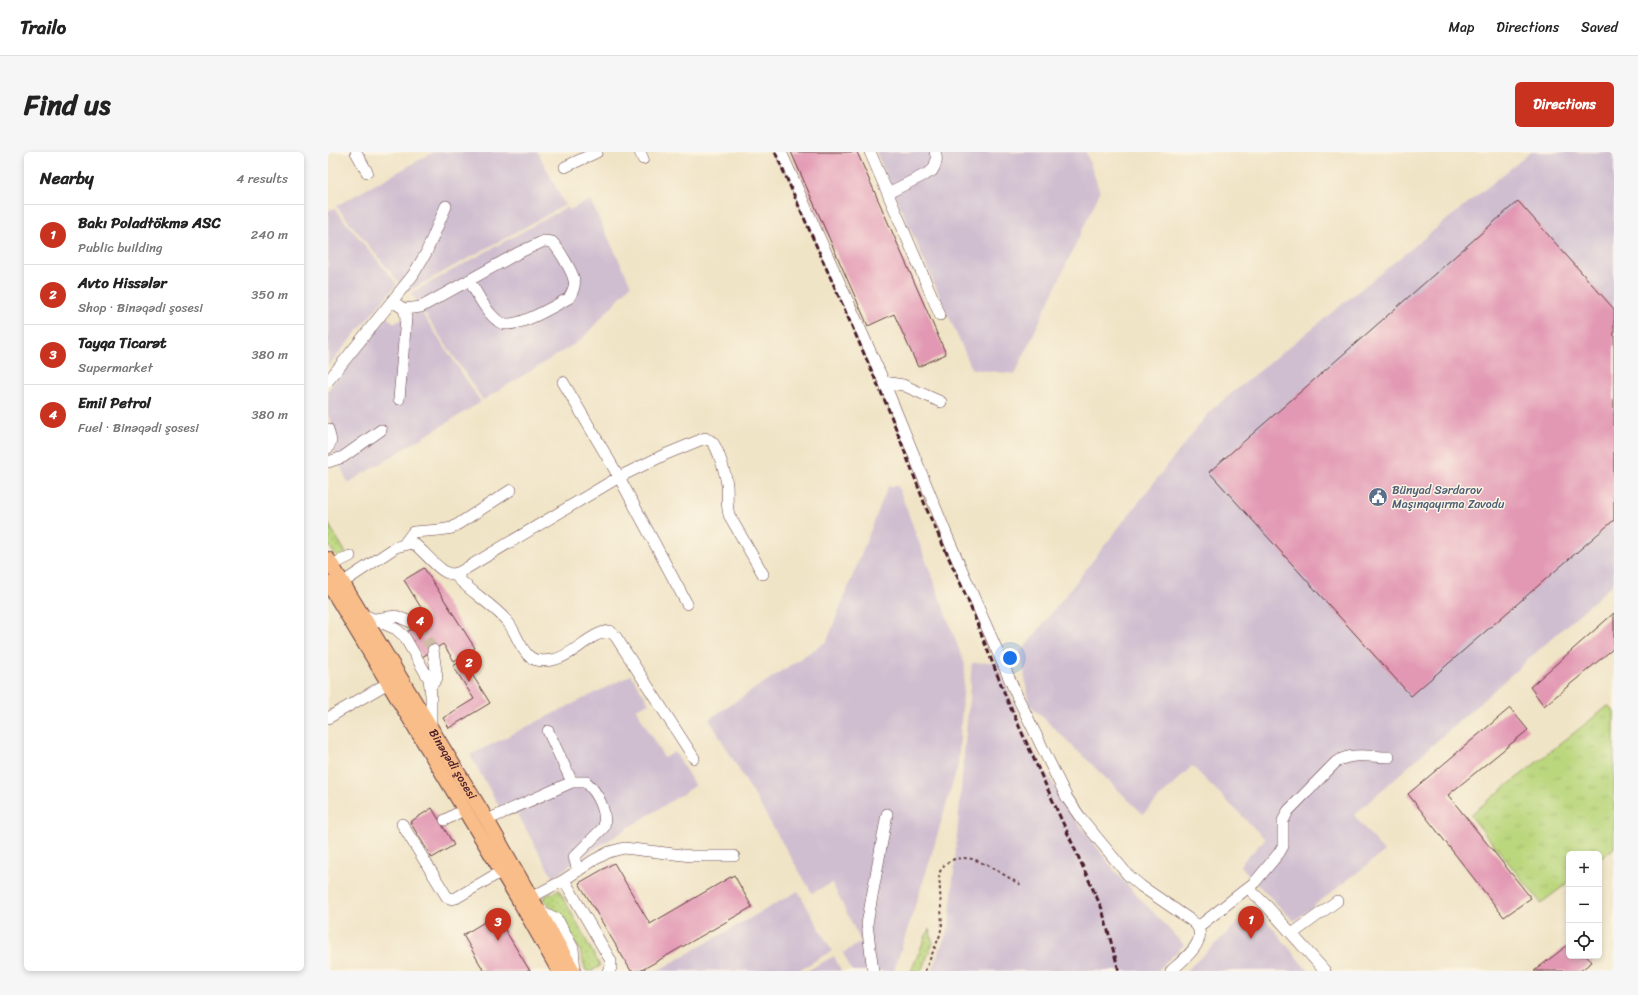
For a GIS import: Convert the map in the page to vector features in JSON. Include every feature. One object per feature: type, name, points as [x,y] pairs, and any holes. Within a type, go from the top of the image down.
[{"type":"main road","name":"Binəqədi şosesi","points":[[330,562],[342,583],[368,617],[574,971]]},
{"type":"main road","name":"Binəqədi şosesi","points":[[328,583],[502,871],[559,971]]},
{"type":"street","points":[[356,152],[368,172]]},
{"type":"street","points":[[565,167],[597,152]]},
{"type":"street","points":[[781,152],[884,382],[947,536],[1001,660],[1044,754],[1067,798],[1080,817],[1127,874],[1141,886],[1192,921],[1198,927],[1200,935],[1198,942],[1190,954],[1171,971]]},
{"type":"street","points":[[870,152],[940,315]]},
{"type":"street","points":[[888,193],[932,171],[936,164],[937,156],[935,152]]},
{"type":"street","points":[[328,381],[413,275],[426,253],[446,206]]},
{"type":"street","points":[[404,309],[421,307],[469,280],[518,253],[544,241],[552,242],[558,247],[575,282],[573,292],[569,298],[526,320],[506,325],[499,322],[492,315],[469,280]]},
{"type":"street","points":[[393,301],[404,309],[406,318],[399,399]]},
{"type":"street","points":[[563,382],[619,477],[686,604]]},
{"type":"street","points":[[884,382],[903,385],[941,402]]},
{"type":"street","points":[[328,429],[331,441],[328,448]]},
{"type":"street","points":[[328,462],[343,457],[381,430]]},
{"type":"street","points":[[342,583],[396,547],[413,543],[442,570],[447,573],[454,574],[468,568],[619,477],[664,455],[706,438],[714,444],[723,469],[727,485],[726,505],[729,515],[763,574]]},
{"type":"street","points":[[404,544],[413,532],[452,528],[511,490]]},
{"type":"street","points":[[330,562],[350,556]]},
{"type":"street","points":[[454,574],[461,582],[497,610],[512,628],[531,658],[540,661],[554,660],[566,655],[601,632],[610,631],[616,637],[694,758]]},
{"type":"street","points":[[368,617],[396,616],[418,625]]},
{"type":"street","points":[[368,617],[396,629],[404,636],[429,679],[431,686],[431,727]]},
{"type":"street","points":[[431,686],[437,678],[433,650]]},
{"type":"street","points":[[328,718],[388,683]]},
{"type":"street","points":[[548,731],[572,782]]},
{"type":"street","points":[[1198,927],[1255,882],[1283,846],[1283,821],[1288,811],[1336,762],[1342,758],[1350,756],[1389,757]]},
{"type":"street","points":[[487,820],[572,782],[586,782],[593,788],[604,812],[604,827],[574,857],[578,871]]},
{"type":"street","points":[[445,820],[464,809]]},
{"type":"street","points":[[873,971],[867,924],[887,814]]},
{"type":"street","points":[[402,824],[447,897],[456,898],[502,871]]},
{"type":"street","points":[[535,904],[564,880],[578,871],[609,852],[624,848],[691,856],[734,856]]},
{"type":"street","points":[[564,880],[611,961],[611,968],[608,971]]},
{"type":"street","points":[[1248,888],[1325,971]]},
{"type":"street","points":[[1292,934],[1337,901]]},
{"type":"path","points":[[925,971],[940,934],[942,924],[939,874],[942,866],[946,862],[962,858],[973,859],[1021,885]]},
{"type":"shaded area","points":[[434,152],[538,152],[565,205],[407,292],[336,206]]},
{"type":"shaded area","points":[[876,152],[1086,152],[1100,192],[1015,374],[972,369]]},
{"type":"shaded area","name":"Bünyad Sərdarov Maşınqayırma Zavodu","points":[[1531,152],[1614,152],[1614,583],[1354,815],[1384,852],[1294,921],[1240,865],[1265,839],[1192,766],[1143,814],[1029,704],[1021,652],[1211,410]]},
{"type":"shaded area","points":[[590,200],[631,285],[581,340],[483,400],[411,293],[567,207],[569,210]]},
{"type":"shaded area","points":[[334,208],[397,284],[328,366],[328,211]]},
{"type":"shaded area","points":[[420,310],[481,402],[348,483],[334,452],[338,439],[328,415],[328,390],[387,317],[394,323]]},
{"type":"shaded area","points":[[888,486],[898,486],[965,665],[958,765],[930,860],[894,971],[852,971],[843,953],[861,942],[832,883],[812,893],[709,719],[827,641]]},
{"type":"shaded area","points":[[996,662],[1031,745],[1068,810],[1119,876],[1184,945],[1157,971],[931,971],[949,927],[972,663]]},
{"type":"shaded area","points":[[631,675],[649,703],[636,709],[664,758],[675,752],[695,786],[574,862],[553,878],[511,802],[500,808],[470,755]]},
{"type":"shaded area","points":[[798,891],[832,951],[797,971],[657,971]]},
{"type":"shaded area","points":[[1255,907],[1308,971],[1186,971]]},
{"type":"shaded area","points":[[834,956],[841,971],[807,971]]},
{"type":"green space","points":[[328,523],[346,553],[337,558],[328,544]]},
{"type":"green space","points":[[1608,706],[1614,711],[1614,848],[1602,858],[1602,851],[1566,851],[1566,884],[1541,903],[1470,815]]},
{"type":"green space","points":[[559,890],[600,966],[592,971],[586,971],[580,951],[562,918],[542,898]]},
{"type":"green space","points":[[929,929],[933,943],[921,971],[911,971]]},
{"type":"building","points":[[791,152],[857,152],[946,354],[918,367],[894,314],[868,326]]},
{"type":"building","points":[[1518,201],[1614,309],[1614,520],[1411,696],[1209,472]]},
{"type":"building","points":[[424,568],[475,648],[454,661],[443,644],[422,657],[407,632],[428,619],[404,580]]},
{"type":"building","points":[[1614,613],[1614,648],[1544,706],[1530,687]]},
{"type":"building","points":[[463,660],[490,703],[449,728],[443,718],[474,699],[453,666]]},
{"type":"building","points":[[1510,708],[1528,730],[1448,795],[1531,898],[1504,917],[1408,794]]},
{"type":"building","points":[[432,808],[454,845],[432,858],[410,822]]},
{"type":"building","points":[[614,863],[650,924],[734,875],[752,907],[640,971],[631,971],[579,883]]},
{"type":"building","points":[[496,915],[530,971],[484,971],[463,935]]},
{"type":"building","points":[[1566,946],[1566,959],[1590,959],[1592,962],[1580,971],[1534,971]]},
{"type":"tunnel","points":[[418,625],[433,650]]},
{"type":"railway","points":[[775,152],[888,408],[927,510],[967,598],[1008,702],[1102,909],[1119,971]]},
{"type":"place","name":"Bünyad Sərdarov Maşınqayırma Zavodu","points":[[1378,497]]},
{"type":"place","name":"Emil Petrol","points":[[420,640]]},
{"type":"place","name":"Avto Hissələr","points":[[469,682]]},
{"type":"place","name":"Bakı Poladtökmə ASC","points":[[1251,939]]},
{"type":"place","name":"Tayqa Ticarət","points":[[498,941]]}]
